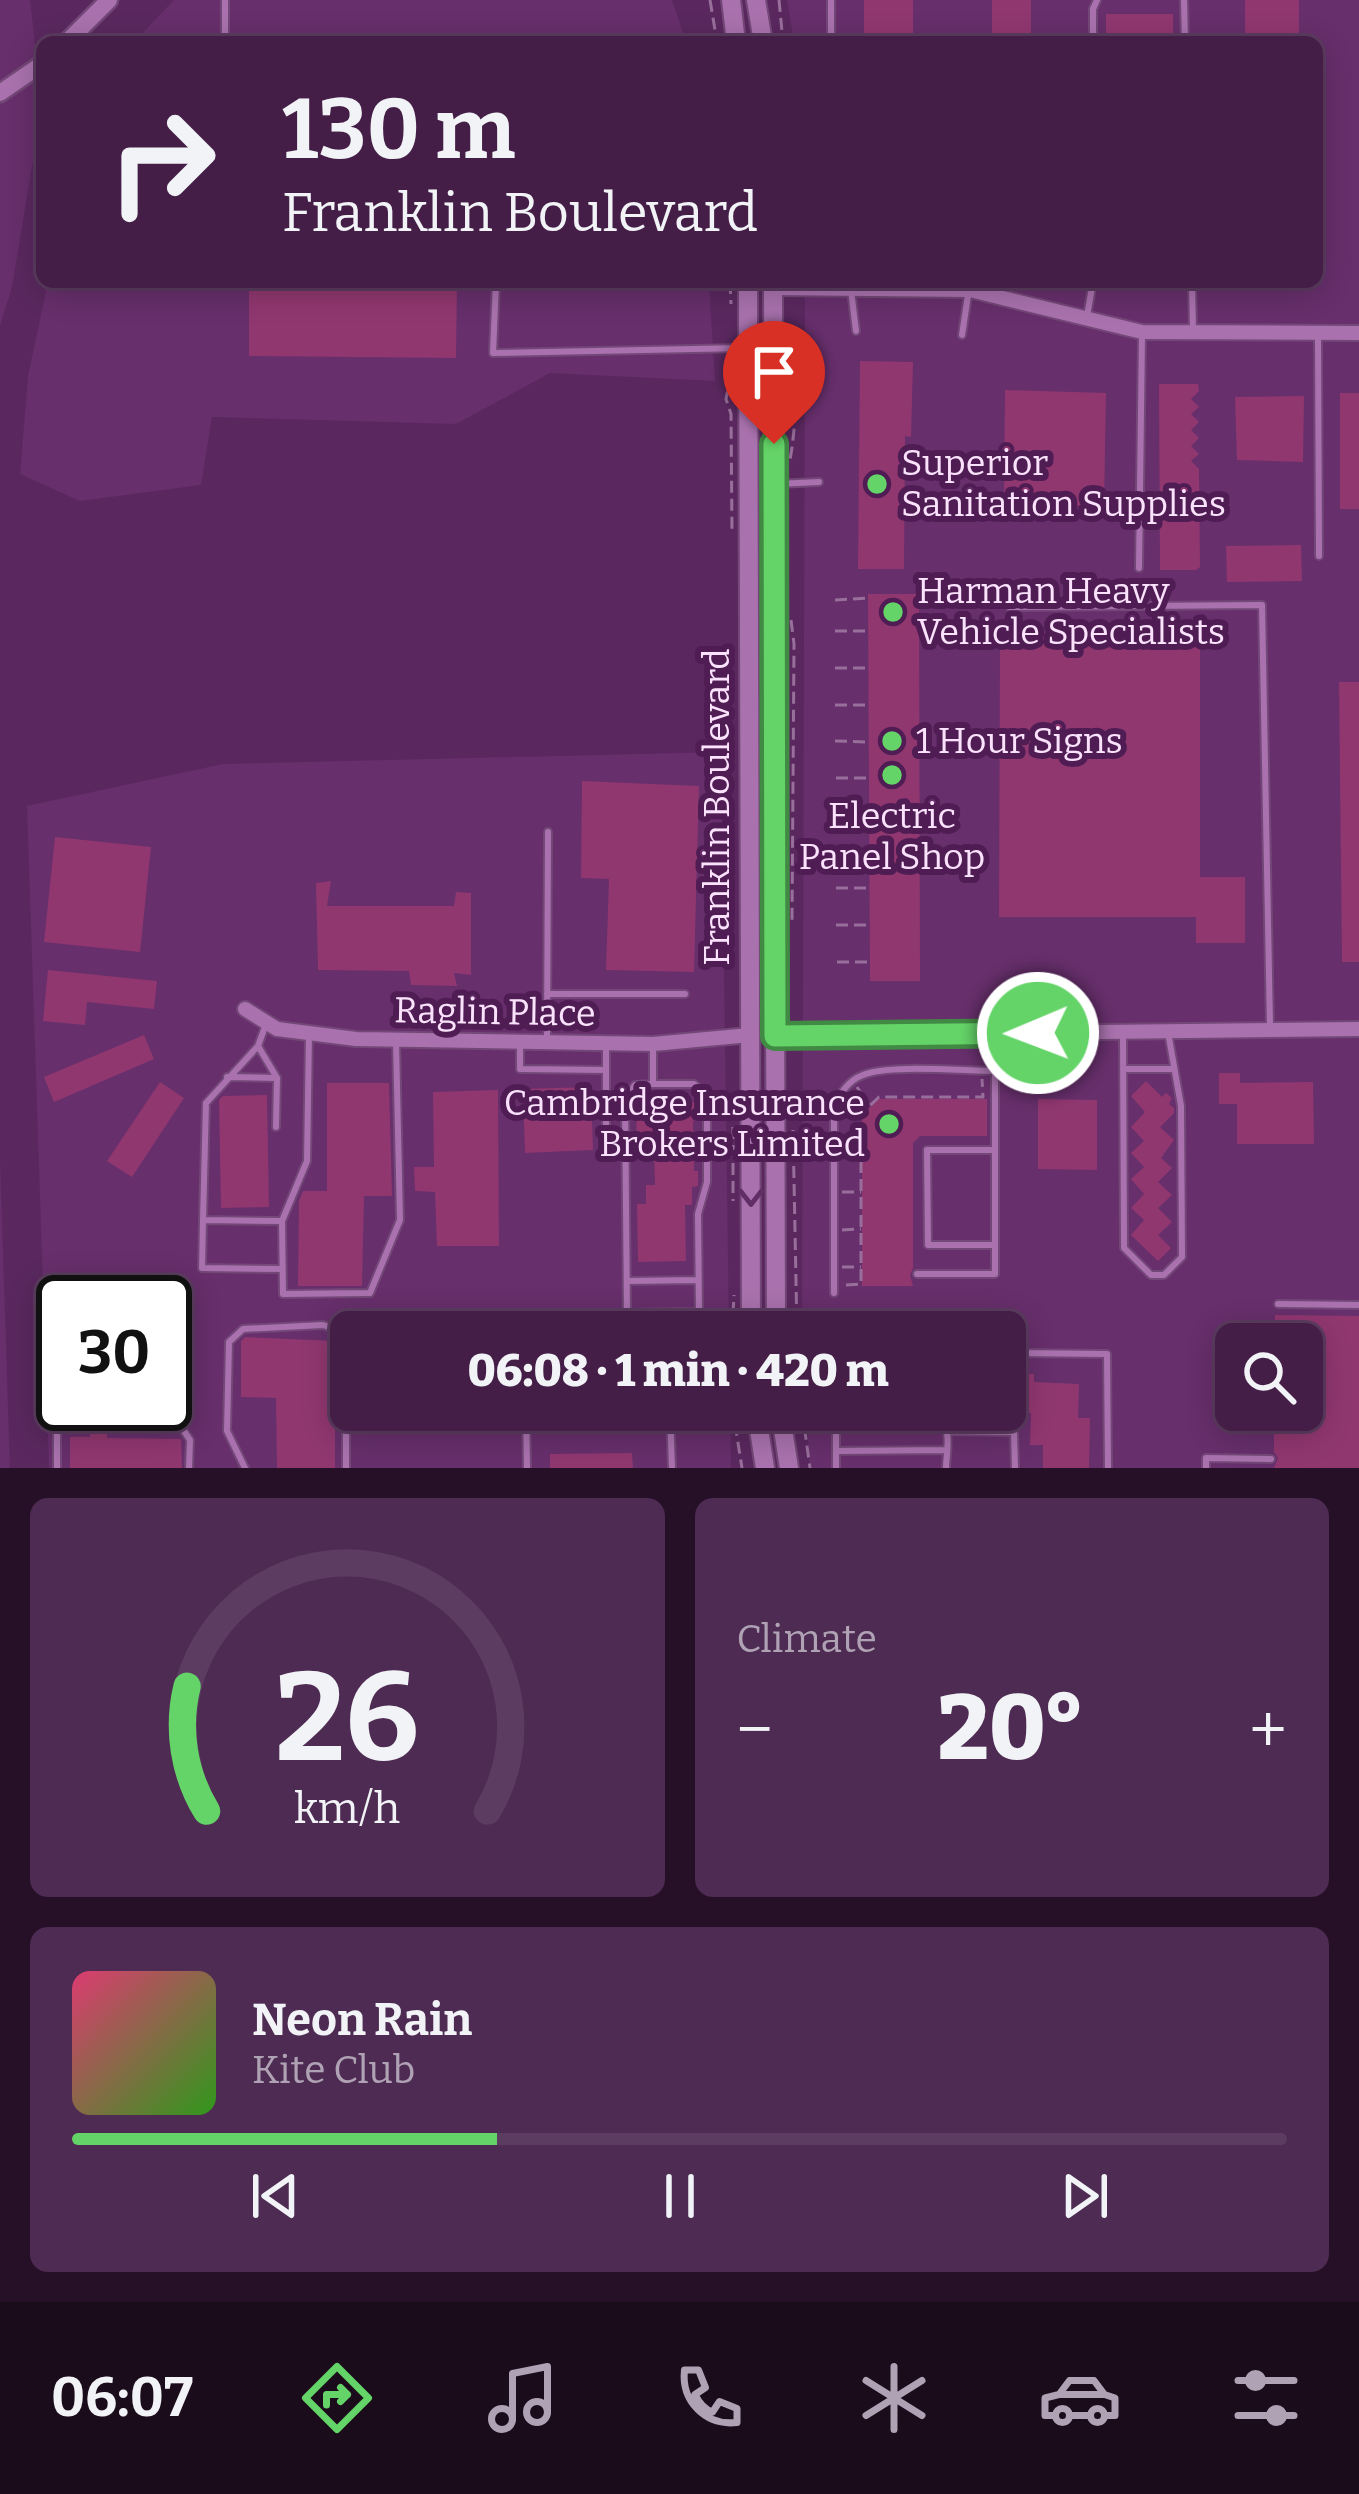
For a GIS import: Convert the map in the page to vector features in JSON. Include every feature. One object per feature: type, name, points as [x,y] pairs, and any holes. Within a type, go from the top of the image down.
[{"type":"main road","points":[[731,0],[735,36]]},
{"type":"main road","points":[[756,0],[762,36]]},
{"type":"main road","name":"Franklin Boulevard","points":[[748,288],[752,1311]]},
{"type":"main road","name":"Franklin Boulevard","points":[[773,288],[781,484],[776,1311]]},
{"type":"main road","points":[[759,1431],[765,1468]]},
{"type":"main road","points":[[783,1431],[789,1468]]},
{"type":"street","points":[[73,36],[109,0]]},
{"type":"street","points":[[0,93],[36,68]]},
{"type":"street","points":[[977,288],[1142,332],[1359,333]]},
{"type":"street","name":"Raglin Place","points":[[245,1009],[277,1029],[396,1040],[653,1044],[750,1036]]},
{"type":"street","points":[[775,1036],[1359,1030]]},
{"type":"lane","points":[[225,0],[225,36]]},
{"type":"lane","points":[[831,0],[831,36]]},
{"type":"lane","points":[[1093,36],[1097,0]]},
{"type":"lane","points":[[1184,0],[1185,36]]},
{"type":"lane","points":[[496,288],[493,353],[748,348]]},
{"type":"lane","points":[[851,288],[856,331]]},
{"type":"lane","points":[[962,335],[970,288]]},
{"type":"lane","points":[[1086,320],[1093,288]]},
{"type":"lane","points":[[1192,288],[1193,332]]},
{"type":"lane","points":[[1139,568],[1142,332]]},
{"type":"lane","points":[[1318,332],[1318,556]]},
{"type":"lane","points":[[781,484],[819,482]]},
{"type":"lane","points":[[1010,607],[1262,605],[1270,1030]]},
{"type":"lane","points":[[547,1044],[548,832]]},
{"type":"lane","points":[[547,994],[685,994]]},
{"type":"lane","points":[[266,1022],[258,1046],[206,1103],[202,1268],[282,1269]]},
{"type":"lane","points":[[1123,1032],[1124,1248],[1151,1275],[1164,1274],[1181,1257],[1181,1106],[1168,1032]]},
{"type":"lane","points":[[309,1034],[308,1161],[282,1221],[284,1294],[370,1293],[400,1220],[396,1040]]},
{"type":"lane","points":[[917,1274],[995,1274],[995,1034]]},
{"type":"lane","points":[[520,1044],[520,1070],[606,1070]]},
{"type":"lane","points":[[606,1044],[606,1136]]},
{"type":"lane","points":[[653,1044],[653,1084]]},
{"type":"lane","points":[[258,1046],[277,1078],[276,1127]]},
{"type":"lane","points":[[1124,1069],[1174,1069]]},
{"type":"lane","points":[[835,1293],[834,1110],[842,1092],[854,1080],[875,1071],[995,1071]]},
{"type":"lane","points":[[227,1077],[277,1078]]},
{"type":"lane","points":[[627,1311],[625,1100],[635,1084],[694,1084],[706,1095],[707,1182],[698,1214],[699,1311]]},
{"type":"lane","points":[[995,1150],[927,1150],[928,1245],[995,1245]]},
{"type":"lane","points":[[203,1220],[282,1221]]},
{"type":"lane","points":[[626,1281],[698,1280]]},
{"type":"lane","points":[[1278,1304],[1359,1305]]},
{"type":"lane","points":[[244,1468],[227,1431],[229,1342],[243,1329],[323,1325],[343,1332],[346,1342],[346,1468]]},
{"type":"lane","points":[[1026,1353],[1107,1354],[1108,1468]]},
{"type":"lane","points":[[57,1431],[57,1468]]},
{"type":"lane","points":[[184,1431],[190,1440],[189,1468]]},
{"type":"lane","points":[[526,1431],[527,1468]]},
{"type":"lane","points":[[671,1431],[672,1468]]},
{"type":"lane","points":[[836,1431],[836,1468]]},
{"type":"lane","points":[[946,1468],[947,1431],[1015,1432],[1015,1468]]},
{"type":"lane","points":[[836,1451],[946,1450]]},
{"type":"lane","points":[[1206,1468],[1206,1458],[1271,1459]]},
{"type":"path","points":[[710,0],[716,36]]},
{"type":"path","points":[[778,0],[782,36]]},
{"type":"path","points":[[781,484],[795,431],[795,367],[788,325]]},
{"type":"path","points":[[835,601],[868,598]]},
{"type":"path","points":[[790,615],[794,644],[792,926]]},
{"type":"path","points":[[835,631],[868,631]]},
{"type":"path","points":[[835,668],[868,668]]},
{"type":"path","points":[[835,705],[869,705]]},
{"type":"path","points":[[836,742],[869,742]]},
{"type":"path","points":[[836,778],[869,778]]},
{"type":"path","points":[[836,815],[869,815]]},
{"type":"path","points":[[836,851],[869,851]]},
{"type":"path","points":[[836,888],[870,888]]},
{"type":"path","points":[[836,925],[870,925]]},
{"type":"path","points":[[837,962],[870,962]]},
{"type":"path","points":[[842,1285],[861,1284],[861,1114],[878,1097],[982,1097],[982,1077]]},
{"type":"path","points":[[857,1087],[870,1106]]},
{"type":"path","points":[[931,1088],[931,1097]]},
{"type":"path","points":[[969,1089],[969,1097]]},
{"type":"path","points":[[793,1120],[796,1311]]},
{"type":"path","points":[[842,1155],[861,1155]]},
{"type":"path","points":[[842,1192],[861,1192]]},
{"type":"path","points":[[853,1230],[861,1229]]},
{"type":"path","points":[[842,1267],[861,1267]]},
{"type":"path","points":[[737,1431],[742,1468]]},
{"type":"path","points":[[805,1431],[810,1468]]},
{"type":"shaded area","points":[[0,0],[30,0],[36,53],[36,142],[12,287],[0,326]]},
{"type":"shaded area","points":[[174,0],[672,0],[684,36],[140,36]]},
{"type":"shaded area","points":[[787,0],[1359,0],[1359,1468],[810,1468],[807,1431],[1026,1431],[1026,1311],[802,1311],[805,288],[1323,288],[1323,36],[793,36]]},
{"type":"shaded area","points":[[47,288],[709,288],[715,381],[550,373],[456,424],[212,417],[201,485],[80,501],[20,474],[28,376]]},
{"type":"shaded area","points":[[721,752],[729,1311],[330,1311],[330,1431],[730,1431],[731,1468],[49,1468],[48,1431],[192,1431],[192,1275],[43,1275],[27,806],[223,764]]},
{"type":"shaded area","points":[[0,1159],[10,1468],[0,1468]]},
{"type":"building","points":[[864,0],[913,0],[913,36],[864,36]]},
{"type":"building","points":[[992,0],[1031,0],[1031,36],[992,36]]},
{"type":"building","points":[[1245,0],[1299,0],[1299,36],[1245,36]]},
{"type":"building","points":[[1106,14],[1173,14],[1173,36],[1106,36]]},
{"type":"building","points":[[249,288],[457,288],[456,358],[249,356]]},
{"type":"building","points":[[860,361],[913,362],[911,437],[905,436],[904,569],[858,569]]},
{"type":"building","points":[[1159,384],[1198,384],[1199,391],[1191,399],[1199,407],[1191,414],[1199,422],[1191,430],[1199,438],[1191,446],[1199,454],[1191,461],[1199,469],[1200,567],[1196,570],[1160,570]]},
{"type":"building","points":[[1005,390],[1106,393],[1104,506],[1004,505]]},
{"type":"building","points":[[1340,393],[1359,393],[1359,509],[1340,509]]},
{"type":"building","points":[[1304,396],[1303,462],[1237,460],[1235,397]]},
{"type":"building","points":[[1301,545],[1302,581],[1227,582],[1226,546]]},
{"type":"building","points":[[868,594],[919,594],[920,981],[870,981]]},
{"type":"building","points":[[1000,635],[1200,635],[1200,877],[1245,877],[1245,943],[1196,943],[1196,917],[999,917]]},
{"type":"building","points":[[1339,682],[1359,682],[1359,962],[1342,962]]},
{"type":"building","points":[[582,781],[699,786],[694,972],[606,970],[609,879],[581,878]]},
{"type":"building","points":[[55,837],[151,847],[140,952],[44,942]]},
{"type":"building","points":[[331,881],[327,906],[454,906],[456,892],[471,893],[471,975],[454,973],[457,986],[411,985],[409,971],[318,970],[316,883]]},
{"type":"building","points":[[48,970],[157,981],[154,1009],[87,1002],[85,1025],[43,1021]]},
{"type":"building","points":[[144,1035],[154,1059],[54,1102],[44,1077]]},
{"type":"building","points":[[1219,1073],[1240,1073],[1240,1083],[1313,1082],[1314,1144],[1237,1144],[1237,1104],[1219,1104]]},
{"type":"building","points":[[1146,1081],[1162,1097],[1166,1093],[1172,1098],[1169,1104],[1174,1108],[1160,1127],[1174,1140],[1161,1158],[1172,1168],[1158,1182],[1172,1195],[1158,1208],[1172,1222],[1158,1235],[1171,1248],[1158,1261],[1131,1235],[1144,1220],[1131,1208],[1144,1194],[1131,1179],[1144,1167],[1131,1153],[1144,1141],[1131,1127],[1145,1112],[1131,1096]]},
{"type":"building","points":[[160,1082],[184,1098],[132,1177],[107,1161]]},
{"type":"building","points":[[327,1083],[389,1083],[392,1196],[364,1196],[362,1286],[298,1286],[299,1201],[303,1191],[327,1191]]},
{"type":"building","points":[[591,1087],[593,1150],[525,1153],[523,1089]]},
{"type":"building","points":[[498,1090],[499,1246],[437,1246],[435,1192],[415,1191],[414,1167],[434,1167],[433,1092]]},
{"type":"building","points":[[267,1095],[269,1207],[221,1208],[219,1100]]},
{"type":"building","points":[[878,1099],[987,1099],[987,1136],[920,1136],[913,1143],[913,1286],[862,1286],[862,1115]]},
{"type":"building","points":[[1038,1099],[1097,1100],[1097,1170],[1038,1169]]},
{"type":"building","points":[[698,1102],[698,1121],[693,1121],[698,1186],[692,1187],[692,1205],[685,1205],[686,1261],[638,1262],[637,1204],[646,1204],[646,1185],[655,1185],[654,1150],[637,1150],[636,1103]]},
{"type":"building","points":[[1275,1315],[1359,1316],[1359,1468],[1274,1468],[1278,1458],[1274,1431],[1323,1431],[1323,1323],[1275,1323]]},
{"type":"building","points":[[245,1337],[330,1341],[335,1468],[277,1468],[276,1398],[241,1397],[241,1341]]},
{"type":"building","points":[[1026,1374],[1034,1374],[1034,1382],[1079,1384],[1078,1418],[1090,1418],[1089,1468],[1043,1468],[1043,1445],[1030,1445],[1031,1413],[1026,1413]]},
{"type":"building","points":[[90,1431],[107,1431],[107,1438],[181,1439],[182,1468],[70,1468],[70,1437],[90,1437]]},
{"type":"building","points":[[632,1453],[633,1468],[550,1468],[550,1454]]},
{"type":"place","name":"Superior Sanitation Supplies","points":[[877,484]]},
{"type":"place","name":"Harman Heavy Vehicle Specialists","points":[[893,612]]},
{"type":"place","name":"1 Hour Signs","points":[[892,741]]},
{"type":"place","name":"Electric Panel Shop","points":[[892,775]]},
{"type":"place","name":"Cambridge Insurance Brokers Limited","points":[[889,1124]]},
{"type":"route","points":[[774,444],[775,1036],[1038,1033]]}]
